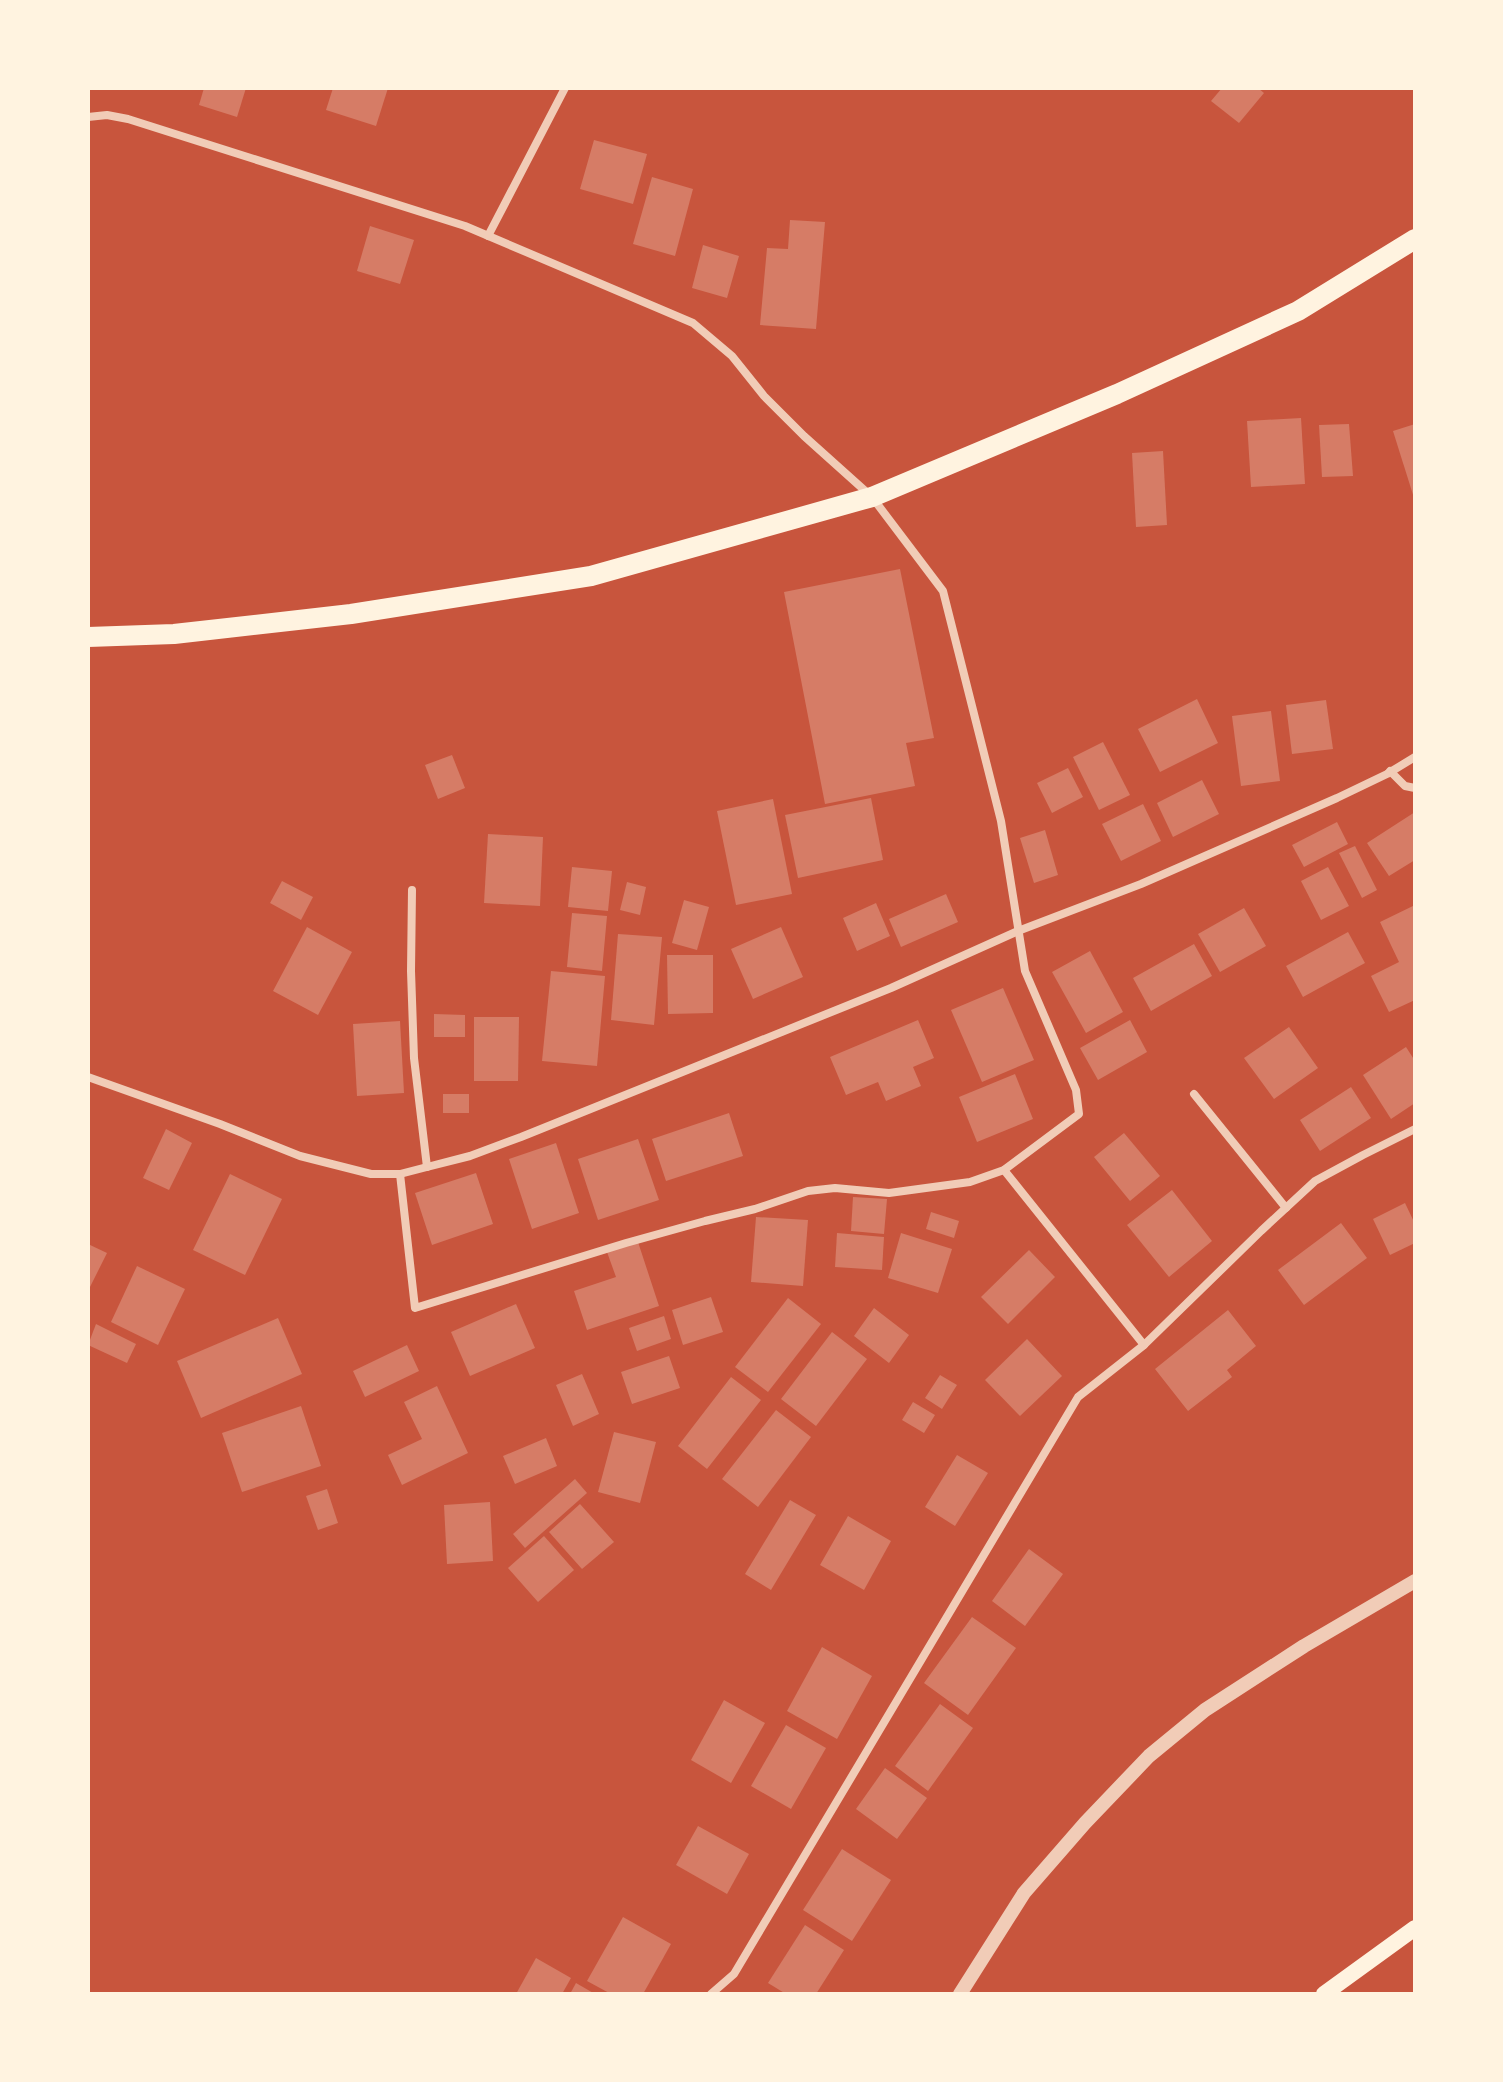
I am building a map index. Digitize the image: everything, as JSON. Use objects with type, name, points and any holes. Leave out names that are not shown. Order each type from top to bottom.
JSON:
[{"type":"main road","points":[[88,637],[174,634],[351,614],[591,576],[872,497],[1103,400],[1298,311],[1415,239]]},
{"type":"main road","points":[[1324,1994],[1415,1928]]},
{"type":"street","points":[[488,236],[565,88]]},
{"type":"street","points":[[88,117],[107,115],[128,119],[465,226],[693,323],[732,356],[764,396],[804,436],[872,497],[943,591],[1001,821],[1025,971],[1076,1090],[1079,1114],[1004,1170],[970,1182],[889,1193],[835,1188],[808,1191],[415,1308],[400,1174]]},
{"type":"street","points":[[88,1077],[300,1156],[371,1174],[400,1174],[470,1156],[891,988],[1018,931],[1141,884],[1337,798],[1415,757]]},
{"type":"street","points":[[1390,771],[1405,786],[1415,788]]},
{"type":"street","points":[[412,890],[414,1058],[427,1167]]},
{"type":"street","points":[[1194,1094],[1286,1208]]},
{"type":"street","points":[[711,1994],[734,1974],[1078,1397],[1144,1345],[1315,1181],[1415,1129]]},
{"type":"street","points":[[1004,1170],[1144,1345]]},
{"type":"street","points":[[960,1994],[1024,1893],[1149,1756],[1205,1710],[1304,1646],[1415,1581]]},
{"type":"building","points":[[204,88],[246,88],[237,117],[199,105]]},
{"type":"building","points":[[333,88],[388,88],[376,126],[326,110]]},
{"type":"building","points":[[1222,88],[1258,88],[1264,93],[1239,123],[1211,101]]},
{"type":"building","points":[[594,140],[647,154],[633,204],[580,189]]},
{"type":"building","points":[[652,177],[693,189],[675,256],[633,244]]},
{"type":"building","points":[[790,220],[825,222],[816,329],[760,325],[767,248],[788,249]]},
{"type":"building","points":[[370,226],[414,240],[400,284],[357,271]]},
{"type":"building","points":[[703,245],[739,256],[727,298],[692,288]]},
{"type":"building","points":[[1301,418],[1305,484],[1251,487],[1247,421]]},
{"type":"building","points":[[1349,424],[1353,476],[1322,477],[1319,425]]},
{"type":"building","points":[[1415,424],[1415,498],[1414,498],[1393,431]]},
{"type":"building","points":[[1163,451],[1167,525],[1136,527],[1132,453]]},
{"type":"building","points":[[900,569],[934,738],[906,743],[915,786],[825,804],[784,592]]},
{"type":"building","points":[[1197,699],[1218,743],[1160,772],[1138,729]]},
{"type":"building","points":[[1326,700],[1333,749],[1292,754],[1286,705]]},
{"type":"building","points":[[1271,711],[1280,781],[1241,786],[1232,716]]},
{"type":"building","points":[[1103,742],[1130,795],[1099,810],[1073,757]]},
{"type":"building","points":[[452,755],[465,788],[438,799],[425,765]]},
{"type":"building","points":[[1068,768],[1083,797],[1052,813],[1037,783]]},
{"type":"building","points":[[1202,780],[1219,814],[1173,837],[1157,803]]},
{"type":"building","points":[[871,798],[883,860],[798,878],[785,815]]},
{"type":"building","points":[[773,799],[792,894],[736,905],[717,811]]},
{"type":"building","points":[[1143,804],[1161,841],[1121,861],[1102,824]]},
{"type":"building","points":[[1415,812],[1415,860],[1389,876],[1367,843]]},
{"type":"building","points":[[1337,822],[1348,844],[1304,867],[1292,845]]},
{"type":"building","points":[[1045,830],[1058,875],[1034,883],[1020,838]]},
{"type":"building","points":[[488,834],[543,837],[540,906],[484,903]]},
{"type":"building","points":[[1355,846],[1377,890],[1362,898],[1339,853]]},
{"type":"building","points":[[572,867],[612,871],[608,911],[568,907]]},
{"type":"building","points":[[1328,867],[1349,906],[1321,920],[1301,881]]},
{"type":"building","points":[[282,881],[313,897],[301,920],[270,903]]},
{"type":"building","points":[[627,882],[646,887],[640,915],[620,910]]},
{"type":"building","points":[[946,894],[958,922],[901,947],[889,919]]},
{"type":"building","points":[[684,900],[709,907],[697,950],[672,943]]},
{"type":"building","points":[[876,903],[890,936],[857,951],[843,918]]},
{"type":"building","points":[[1415,905],[1415,1000],[1389,1012],[1371,976],[1399,962],[1380,922]]},
{"type":"building","points":[[1244,908],[1266,946],[1220,972],[1198,934]]},
{"type":"building","points":[[572,913],[607,916],[602,971],[567,967]]},
{"type":"building","points":[[307,927],[352,952],[318,1015],[273,991]]},
{"type":"building","points":[[781,927],[803,977],[753,999],[731,949]]},
{"type":"building","points":[[1348,932],[1365,963],[1303,997],[1286,966]]},
{"type":"building","points":[[618,934],[662,937],[654,1025],[611,1020]]},
{"type":"building","points":[[1194,944],[1212,976],[1151,1011],[1133,978]]},
{"type":"building","points":[[1090,951],[1123,1012],[1086,1033],[1052,972]]},
{"type":"building","points":[[667,955],[713,955],[713,1013],[668,1014]]},
{"type":"building","points":[[551,971],[605,976],[597,1066],[542,1061]]},
{"type":"building","points":[[1003,988],[1034,1060],[982,1082],[951,1010]]},
{"type":"building","points":[[434,1014],[465,1015],[465,1037],[434,1037]]},
{"type":"building","points":[[474,1017],[519,1017],[518,1081],[474,1081]]},
{"type":"building","points":[[918,1020],[934,1058],[913,1067],[921,1086],[886,1101],[878,1082],[846,1095],[830,1057]]},
{"type":"building","points":[[1130,1020],[1147,1052],[1098,1080],[1080,1048]]},
{"type":"building","points":[[400,1021],[404,1093],[357,1096],[353,1024]]},
{"type":"building","points":[[1289,1027],[1318,1068],[1274,1099],[1244,1058]]},
{"type":"building","points":[[1406,1047],[1415,1061],[1415,1103],[1391,1119],[1363,1075]]},
{"type":"building","points":[[1015,1074],[1033,1119],[977,1142],[959,1097]]},
{"type":"building","points":[[1351,1087],[1371,1118],[1320,1151],[1300,1120]]},
{"type":"building","points":[[443,1094],[469,1094],[469,1113],[443,1113]]},
{"type":"building","points":[[729,1113],[743,1156],[666,1181],[652,1139]]},
{"type":"building","points":[[166,1129],[192,1143],[169,1190],[143,1178]]},
{"type":"building","points":[[1124,1133],[1160,1176],[1130,1201],[1094,1157]]},
{"type":"building","points":[[638,1139],[659,1200],[598,1220],[578,1159]]},
{"type":"building","points":[[556,1143],[579,1213],[532,1229],[509,1159]]},
{"type":"building","points":[[476,1173],[493,1224],[432,1245],[415,1193]]},
{"type":"building","points":[[230,1174],[282,1199],[245,1275],[193,1250]]},
{"type":"building","points":[[1172,1190],[1212,1241],[1169,1277],[1127,1225]]},
{"type":"building","points":[[853,1197],[887,1199],[884,1234],[851,1231]]},
{"type":"building","points":[[1405,1203],[1415,1224],[1415,1243],[1390,1255],[1373,1219]]},
{"type":"building","points":[[931,1212],[959,1221],[954,1238],[926,1229]]},
{"type":"building","points":[[756,1217],[808,1220],[803,1286],[751,1282]]},
{"type":"building","points":[[1341,1223],[1367,1258],[1304,1305],[1278,1270]]},
{"type":"building","points":[[837,1233],[884,1237],[882,1270],[835,1267]]},
{"type":"building","points":[[901,1233],[952,1249],[938,1293],[888,1278]]},
{"type":"building","points":[[638,1242],[659,1306],[587,1330],[574,1291],[616,1277],[607,1252]]},
{"type":"building","points":[[88,1244],[107,1253],[88,1291]]},
{"type":"building","points":[[1029,1250],[1055,1277],[1008,1324],[981,1297]]},
{"type":"building","points":[[137,1266],[185,1289],[158,1345],[111,1322]]},
{"type":"building","points":[[711,1297],[723,1332],[683,1345],[672,1310]]},
{"type":"building","points":[[788,1298],[821,1324],[768,1392],[735,1367]]},
{"type":"building","points":[[516,1304],[535,1348],[470,1376],[451,1332]]},
{"type":"building","points":[[874,1308],[909,1335],[889,1363],[854,1336]]},
{"type":"building","points":[[1228,1310],[1256,1346],[1227,1370],[1232,1377],[1188,1411],[1155,1369]]},
{"type":"building","points":[[664,1316],[671,1339],[637,1351],[629,1328]]},
{"type":"building","points":[[278,1318],[302,1374],[201,1418],[177,1361]]},
{"type":"building","points":[[96,1324],[136,1344],[127,1363],[88,1345]]},
{"type":"building","points":[[832,1332],[867,1359],[816,1426],[781,1399]]},
{"type":"building","points":[[1027,1339],[1062,1376],[1020,1416],[985,1380]]},
{"type":"building","points":[[407,1345],[419,1371],[365,1397],[353,1371]]},
{"type":"building","points":[[669,1356],[680,1388],[632,1404],[621,1372]]},
{"type":"building","points":[[582,1374],[599,1414],[573,1426],[556,1385]]},
{"type":"building","points":[[940,1375],[957,1385],[942,1409],[925,1398]]},
{"type":"building","points":[[731,1377],[761,1400],[707,1469],[678,1446]]},
{"type":"building","points":[[437,1386],[468,1453],[402,1485],[388,1455],[422,1439],[404,1402]]},
{"type":"building","points":[[913,1402],[935,1415],[924,1433],[902,1420]]},
{"type":"building","points":[[301,1406],[321,1466],[242,1492],[222,1433]]},
{"type":"building","points":[[776,1410],[811,1437],[758,1507],[722,1479]]},
{"type":"building","points":[[614,1432],[656,1442],[640,1503],[598,1492]]},
{"type":"building","points":[[546,1438],[557,1466],[515,1484],[503,1456]]},
{"type":"building","points":[[957,1455],[988,1473],[955,1526],[925,1507]]},
{"type":"building","points":[[575,1479],[587,1493],[525,1548],[513,1534]]},
{"type":"building","points":[[327,1489],[338,1523],[318,1530],[306,1496]]},
{"type":"building","points":[[790,1500],[816,1515],[771,1590],[745,1574]]},
{"type":"building","points":[[490,1502],[493,1561],[447,1564],[444,1505]]},
{"type":"building","points":[[580,1504],[614,1542],[582,1569],[549,1532]]},
{"type":"building","points":[[848,1516],[891,1541],[864,1590],[820,1565]]},
{"type":"building","points":[[544,1536],[574,1570],[538,1602],[508,1568]]},
{"type":"building","points":[[1029,1549],[1063,1574],[1025,1626],[992,1601]]},
{"type":"building","points":[[972,1617],[1016,1648],[968,1715],[924,1683]]},
{"type":"building","points":[[822,1647],[872,1676],[837,1739],[787,1711]]},
{"type":"building","points":[[724,1700],[765,1723],[731,1783],[691,1760]]},
{"type":"building","points":[[940,1704],[973,1728],[928,1791],[895,1766]]},
{"type":"building","points":[[786,1725],[826,1748],[791,1809],[751,1786]]},
{"type":"building","points":[[885,1768],[927,1798],[897,1839],[856,1809]]},
{"type":"building","points":[[698,1826],[749,1854],[727,1894],[676,1865]]},
{"type":"building","points":[[842,1849],[891,1880],[852,1941],[803,1910]]},
{"type":"building","points":[[623,1917],[671,1944],[643,1994],[611,1994],[587,1981]]},
{"type":"building","points":[[805,1925],[844,1950],[816,1994],[786,1994],[768,1983]]},
{"type":"building","points":[[536,1958],[571,1978],[562,1994],[516,1994]]},
{"type":"building","points":[[576,1983],[595,1994],[570,1994]]}]
